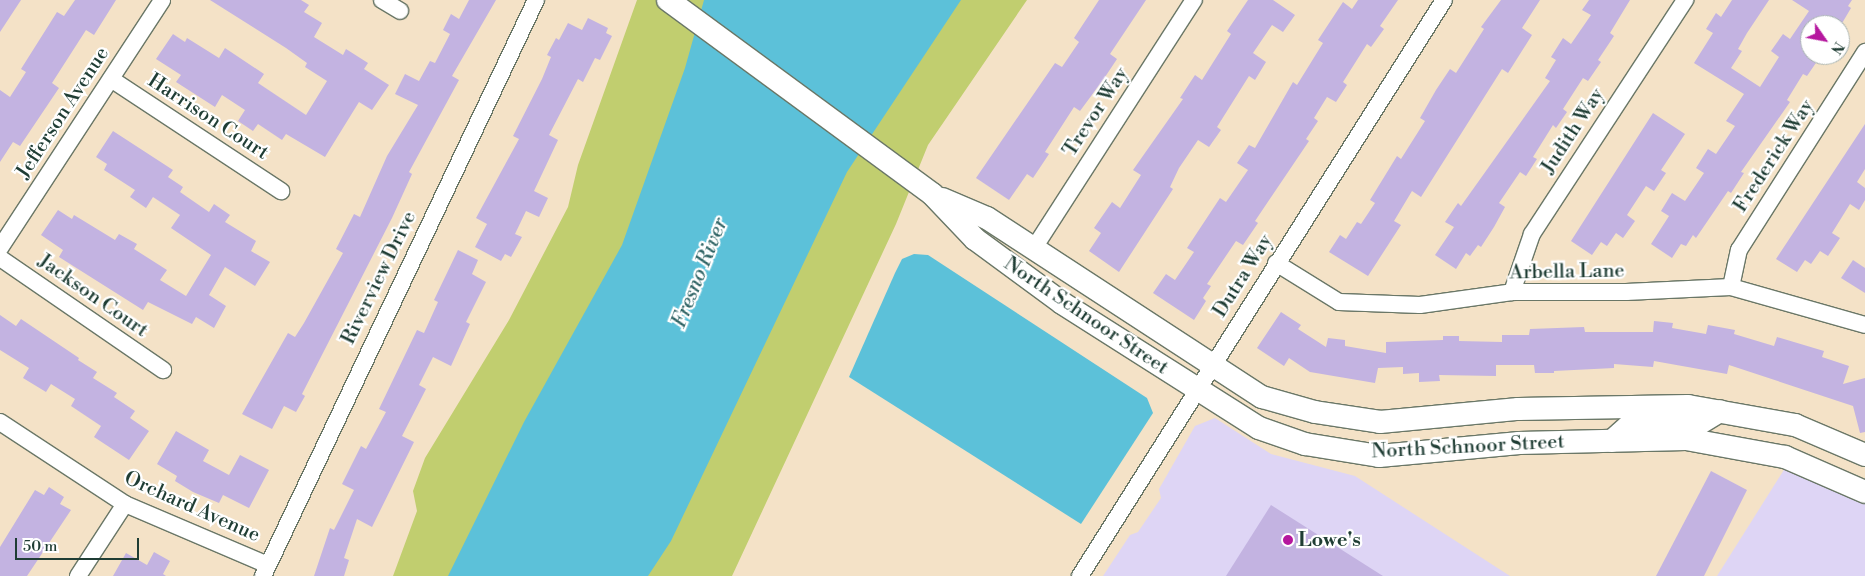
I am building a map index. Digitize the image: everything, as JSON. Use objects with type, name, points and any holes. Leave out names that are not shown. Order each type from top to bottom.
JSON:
[{"type":"street","name":"Jefferson Avenue","points":[[0,248],[162,0]]},
{"type":"street","points":[[382,0],[400,11]]},
{"type":"street","name":"Riverview Drive","points":[[264,570],[536,0]]},
{"type":"street","name":"North Schnoor Street","points":[[668,0],[932,194],[987,218],[1262,397],[1315,412],[1380,422],[1518,410],[1688,406],[1795,424],[1865,456]]},
{"type":"street","name":"Trevor Way","points":[[1034,248],[1194,0]]},
{"type":"street","name":"Dutra Way","points":[[1080,576],[1212,364],[1444,0]]},
{"type":"street","name":"Judith Way","points":[[1512,292],[1532,234],[1684,0]]},
{"type":"street","name":"Frederick Way","points":[[1731,287],[1739,250],[1865,52]]},
{"type":"street","name":"Harrison Court","points":[[110,79],[282,191]]},
{"type":"street","name":"North Schnoor Street","points":[[932,194],[975,239],[1054,298],[1196,390],[1259,428],[1304,444],[1379,456],[1519,443],[1686,439],[1785,457],[1865,492]]},
{"type":"street","name":"Jackson Court","points":[[0,258],[163,370]]},
{"type":"street","name":"Arbella Lane","points":[[1276,263],[1339,302],[1420,305],[1512,292],[1626,292],[1731,287],[1865,325]]},
{"type":"street","points":[[1612,441],[1634,421],[1700,423],[1720,411]]},
{"type":"street","name":"Orchard Avenue","points":[[0,422],[125,504],[264,570]]},
{"type":"street","points":[[78,576],[125,504]]},
{"type":"shaded area","points":[[1215,418],[1271,454],[1355,476],[1510,576],[1103,576],[1130,535],[1138,532],[1161,498],[1159,489],[1195,426]]},
{"type":"shaded area","points":[[1787,465],[1865,500],[1865,576],[1717,576]]},
{"type":"green space","points":[[637,0],[1027,0],[928,145],[896,224],[732,576],[393,576],[417,511],[413,491],[425,458],[509,320],[568,207],[578,165]]},
{"type":"water","name":"Fresno River","points":[[704,0],[961,0],[847,172],[671,541],[648,576],[448,576],[524,422],[622,245],[685,68]]},
{"type":"water","points":[[914,254],[928,255],[1147,398],[1153,413],[1081,524],[849,377],[902,259]]},
{"type":"building","points":[[0,0],[21,0],[0,32]]},
{"type":"building","points":[[75,0],[116,0],[94,35],[86,30],[52,83],[59,88],[20,146],[13,142],[0,162],[0,90],[10,97],[26,72],[21,69],[57,12],[64,16]]},
{"type":"building","points":[[210,0],[301,0],[309,5],[304,12],[322,23],[314,37],[343,55],[346,49],[368,63],[364,69],[389,85],[372,110],[359,102],[325,157],[286,134],[282,140],[258,124],[253,131],[238,121],[245,110],[222,95],[215,107],[176,82],[181,75],[156,59],[173,34],[185,42],[187,38],[219,58],[225,48],[264,74],[258,83],[306,115],[327,81],[305,67],[307,63],[286,48]]},
{"type":"building","points":[[469,0],[496,0],[452,76],[459,80],[409,172],[412,174],[392,218],[302,394],[305,396],[296,412],[284,406],[272,429],[242,414],[288,333],[295,337],[304,323],[343,253],[336,249],[354,214],[360,217],[387,156],[418,105],[395,94],[405,74],[419,81],[430,61],[435,63],[450,34],[443,30],[451,14],[459,19]]},
{"type":"building","points":[[1099,0],[1146,0],[1110,54],[1117,59],[1103,80],[1080,111],[1074,107],[1045,152],[1049,154],[1033,178],[1027,174],[1009,200],[976,178],[1055,63],[1062,67],[1079,42],[1074,38]]},
{"type":"building","points":[[1248,0],[1273,0],[1295,15],[1283,32],[1272,25],[1253,53],[1266,62],[1255,80],[1249,76],[1217,127],[1221,130],[1209,147],[1198,140],[1179,168],[1170,187],[1173,189],[1119,272],[1089,251],[1101,233],[1094,228],[1112,202],[1120,208],[1141,175],[1133,170],[1183,99],[1180,98],[1195,75],[1202,80],[1231,34],[1227,31]]},
{"type":"building","points":[[1358,0],[1398,0],[1380,26],[1384,29],[1371,47],[1367,44],[1343,82],[1347,85],[1336,102],[1327,97],[1314,118],[1318,121],[1306,139],[1309,141],[1255,221],[1258,223],[1243,245],[1236,241],[1207,284],[1211,286],[1203,298],[1206,301],[1194,320],[1153,293],[1166,274],[1175,280],[1194,252],[1187,248],[1220,198],[1226,202],[1248,170],[1237,163],[1249,145],[1255,148],[1293,82],[1297,85],[1323,43],[1318,40],[1343,2],[1352,9]]},
{"type":"building","points":[[1501,0],[1540,0],[1522,28],[1532,35],[1508,73],[1502,69],[1421,197],[1412,191],[1394,221],[1401,225],[1368,276],[1329,252],[1340,235],[1346,239],[1357,222],[1361,224],[1375,203],[1370,200],[1397,156],[1401,159],[1425,121],[1420,118],[1436,90],[1450,69],[1456,73],[1484,29],[1481,27]]},
{"type":"building","points":[[1589,0],[1630,0],[1610,33],[1614,36],[1598,60],[1601,62],[1588,81],[1583,78],[1563,109],[1567,112],[1556,128],[1553,125],[1533,157],[1537,159],[1526,176],[1520,172],[1499,203],[1505,207],[1481,247],[1478,245],[1470,256],[1466,253],[1456,269],[1435,255],[1454,227],[1445,222],[1458,203],[1461,206],[1550,81],[1545,78],[1556,60],[1551,57],[1563,38],[1571,44],[1591,15],[1582,10]]},
{"type":"building","points":[[1732,0],[1769,0],[1738,49],[1742,51],[1731,68],[1760,87],[1779,57],[1771,51],[1783,34],[1790,39],[1800,24],[1800,65],[1815,65],[1807,76],[1803,74],[1787,100],[1790,102],[1741,172],[1744,173],[1731,193],[1728,191],[1696,238],[1693,235],[1686,246],[1681,244],[1672,258],[1651,244],[1669,216],[1661,211],[1672,193],[1685,201],[1704,173],[1696,168],[1708,149],[1716,154],[1735,126],[1726,121],[1744,94],[1694,63],[1713,33],[1706,29],[1716,13],[1721,17]]},
{"type":"building","points":[[1792,0],[1852,0],[1848,6],[1851,8],[1847,15],[1806,15],[1809,11]]},
{"type":"building","points":[[588,18],[608,28],[606,33],[612,36],[600,60],[595,58],[583,82],[578,79],[549,135],[558,140],[534,191],[548,198],[539,217],[526,211],[515,234],[522,237],[511,257],[505,254],[501,261],[475,247],[487,224],[476,218],[519,139],[513,136],[542,79],[551,57],[547,55],[556,38],[559,40],[568,23],[582,30]]},
{"type":"building","points":[[1653,113],[1685,134],[1661,170],[1666,173],[1654,191],[1646,186],[1627,215],[1635,221],[1623,238],[1616,233],[1607,246],[1601,242],[1592,255],[1571,241]]},
{"type":"building","points":[[1865,124],[1865,169],[1857,182],[1865,188],[1865,200],[1859,210],[1850,204],[1832,233],[1840,238],[1828,256],[1820,251],[1811,264],[1805,260],[1797,272],[1776,259]]},
{"type":"building","points":[[113,131],[173,170],[168,177],[183,187],[180,192],[209,212],[214,204],[230,215],[225,222],[256,241],[251,251],[270,262],[255,286],[225,267],[209,295],[226,306],[214,328],[196,317],[192,324],[148,302],[143,310],[59,257],[63,250],[41,235],[58,210],[72,219],[74,215],[115,240],[119,234],[137,244],[134,249],[167,270],[160,280],[186,296],[211,255],[171,228],[180,215],[153,197],[146,208],[130,197],[135,190],[104,170],[107,164],[96,157]]},
{"type":"building","points":[[458,250],[478,260],[472,274],[486,282],[466,322],[470,324],[451,366],[433,357],[419,385],[426,389],[402,436],[414,442],[372,527],[357,519],[344,558],[349,560],[344,576],[314,576],[330,528],[334,530],[354,490],[342,484],[361,446],[366,449],[386,412],[379,409],[417,330],[424,333],[438,302],[434,300]]},
{"type":"building","points":[[1853,260],[1865,268],[1865,293],[1841,278]]},
{"type":"building","points":[[1281,312],[1301,325],[1298,329],[1326,347],[1328,338],[1345,340],[1345,346],[1386,353],[1386,342],[1443,340],[1443,336],[1459,336],[1459,341],[1502,342],[1502,335],[1529,335],[1530,329],[1584,327],[1585,332],[1653,332],[1654,321],[1673,323],[1672,328],[1706,334],[1708,325],[1735,330],[1734,334],[1774,346],[1777,337],[1824,351],[1822,357],[1849,366],[1843,384],[1865,378],[1865,432],[1860,433],[1853,406],[1729,365],[1727,374],[1654,361],[1653,367],[1614,364],[1614,368],[1554,371],[1554,373],[1535,373],[1534,365],[1496,365],[1496,376],[1439,375],[1440,381],[1419,382],[1419,373],[1403,374],[1403,367],[1378,368],[1375,383],[1310,372],[1289,358],[1284,366],[1257,348]]},
{"type":"building","points":[[0,315],[16,326],[21,319],[79,358],[78,360],[97,372],[93,378],[117,393],[114,397],[135,411],[130,418],[149,431],[129,460],[94,437],[101,426],[71,406],[75,399],[51,384],[46,392],[23,378],[29,368],[0,350]]},
{"type":"building","points":[[176,431],[209,450],[203,461],[229,475],[240,455],[269,470],[249,508],[223,495],[219,503],[193,492],[175,481],[177,476],[157,464]]},
{"type":"building","points":[[1711,471],[1747,490],[1704,576],[1656,576]]},
{"type":"building","points":[[49,487],[64,497],[60,504],[71,510],[27,576],[0,576],[0,547],[35,490],[44,495]]},
{"type":"building","name":"Lowe's","points":[[1271,505],[1383,576],[1226,576]]},
{"type":"building","points":[[154,552],[170,561],[163,574],[166,576],[113,576],[126,553],[147,565]]},
{"type":"place","name":"Lowe's","points":[[1288,540]]}]
